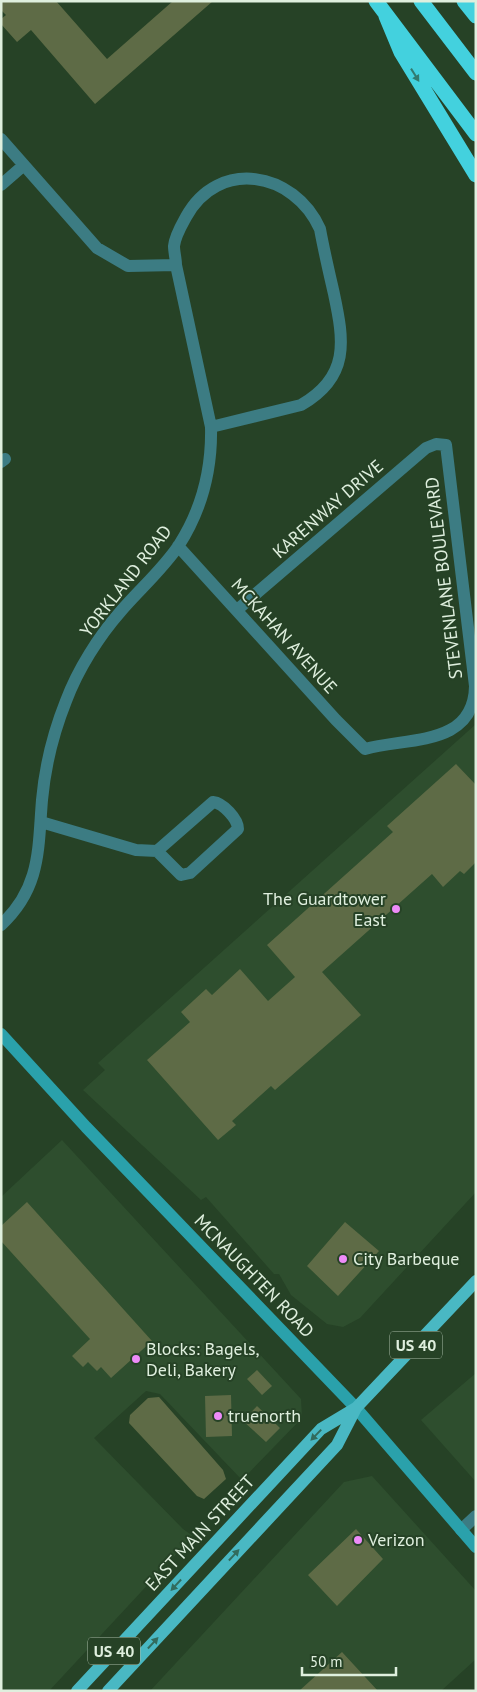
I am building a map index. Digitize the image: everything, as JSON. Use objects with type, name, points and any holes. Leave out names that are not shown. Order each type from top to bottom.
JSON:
[{"type":"highway","points":[[376,1],[476,134]]},
{"type":"highway","points":[[421,1],[476,73]]},
{"type":"highway","points":[[464,1],[476,16]]},
{"type":"highway","points":[[386,16],[401,52],[476,175]]},
{"type":"main road","name":"EAST MAIN STREET","points":[[77,1691],[321,1429],[356,1408],[476,1281]]},
{"type":"main road","name":"EAST MAIN STREET","points":[[108,1691],[337,1445],[356,1408]]},
{"type":"street","points":[[1,138],[97,248],[128,266],[176,266]]},
{"type":"street","points":[[1,185],[24,165]]},
{"type":"street","name":"YORKLAND ROAD","points":[[1,924],[16,909],[30,885],[37,867],[48,768],[55,733],[66,699],[102,636],[178,546],[196,513],[208,476],[212,452],[211,427],[176,266],[174,246],[179,229],[199,198],[216,187],[245,179],[263,180],[286,188],[300,199],[320,229],[342,331],[338,365],[327,384],[311,400],[290,410],[211,427]]},
{"type":"street","name":"KARENWAY DRIVE","points":[[237,610],[426,448],[436,444],[446,444]]},
{"type":"street","name":"STEVENLANE BOULEVARD","points":[[365,749],[444,735],[463,720],[472,706],[475,686],[446,444]]},
{"type":"street","name":"MCKAHAN AVENUE","points":[[178,546],[336,720],[365,749]]},
{"type":"street","points":[[41,822],[136,850],[157,851],[213,802],[222,805],[238,825],[234,834],[186,876],[176,872],[157,851]]},
{"type":"street","name":"MCNAUGHTEN ROAD","points":[[1,1034],[80,1121],[356,1408],[476,1547]]},
{"type":"street","points":[[461,1530],[476,1516]]},
{"type":"shaded area","points":[[476,724],[476,1192],[360,1318],[343,1327],[327,1324],[291,1295],[279,1274],[274,1274],[206,1197],[201,1200],[83,1090],[105,1070],[98,1063]]},
{"type":"shaded area","points":[[62,1140],[301,1399],[302,1418],[242,1480],[160,1394],[146,1391],[94,1438],[183,1529],[193,1536],[49,1691],[1,1691],[1,1197]]},
{"type":"shaded area","points":[[476,1373],[476,1482],[421,1420]]},
{"type":"shaded area","points":[[372,1476],[476,1591],[476,1659],[441,1691],[150,1691],[344,1482]]},
{"type":"building","points":[[1,1],[56,1],[107,59],[173,1],[213,1],[95,104],[31,30],[17,42],[1,24],[1,19],[6,15],[1,10]]},
{"type":"building","points":[[456,764],[476,785],[476,862],[464,874],[460,871],[443,887],[432,874],[322,972],[361,1015],[275,1090],[271,1086],[232,1121],[236,1125],[218,1140],[147,1060],[190,1022],[181,1012],[206,989],[212,995],[240,969],[268,1001],[295,977],[267,945],[393,832],[387,826]]},
{"type":"building","points":[[27,1202],[152,1341],[111,1378],[101,1367],[97,1371],[88,1362],[83,1367],[72,1356],[90,1339],[1,1241],[1,1226]]},
{"type":"building","name":"City Barbeque","points":[[345,1222],[379,1251],[338,1296],[307,1266]]},
{"type":"building","points":[[257,1370],[272,1386],[262,1395],[247,1379]]},
{"type":"building","name":"truenorth","points":[[231,1395],[232,1436],[206,1437],[205,1396]]},
{"type":"building","points":[[159,1397],[223,1470],[226,1479],[204,1499],[197,1496],[129,1423],[130,1415],[148,1398]]},
{"type":"building","points":[[257,1406],[280,1428],[266,1442],[243,1421]]},
{"type":"building","points":[[356,1529],[383,1559],[337,1606],[308,1575]]},
{"type":"building","points":[[342,1652],[378,1691],[299,1691]]},
{"type":"place","name":"The Guardtower East","points":[[396,909]]},
{"type":"place","name":"City Barbeque","points":[[343,1259]]},
{"type":"place","name":"Blocks: Bagels, Deli, Bakery","points":[[136,1359]]},
{"type":"place","name":"truenorth","points":[[218,1416]]},
{"type":"place","name":"Verizon","points":[[358,1540]]}]
